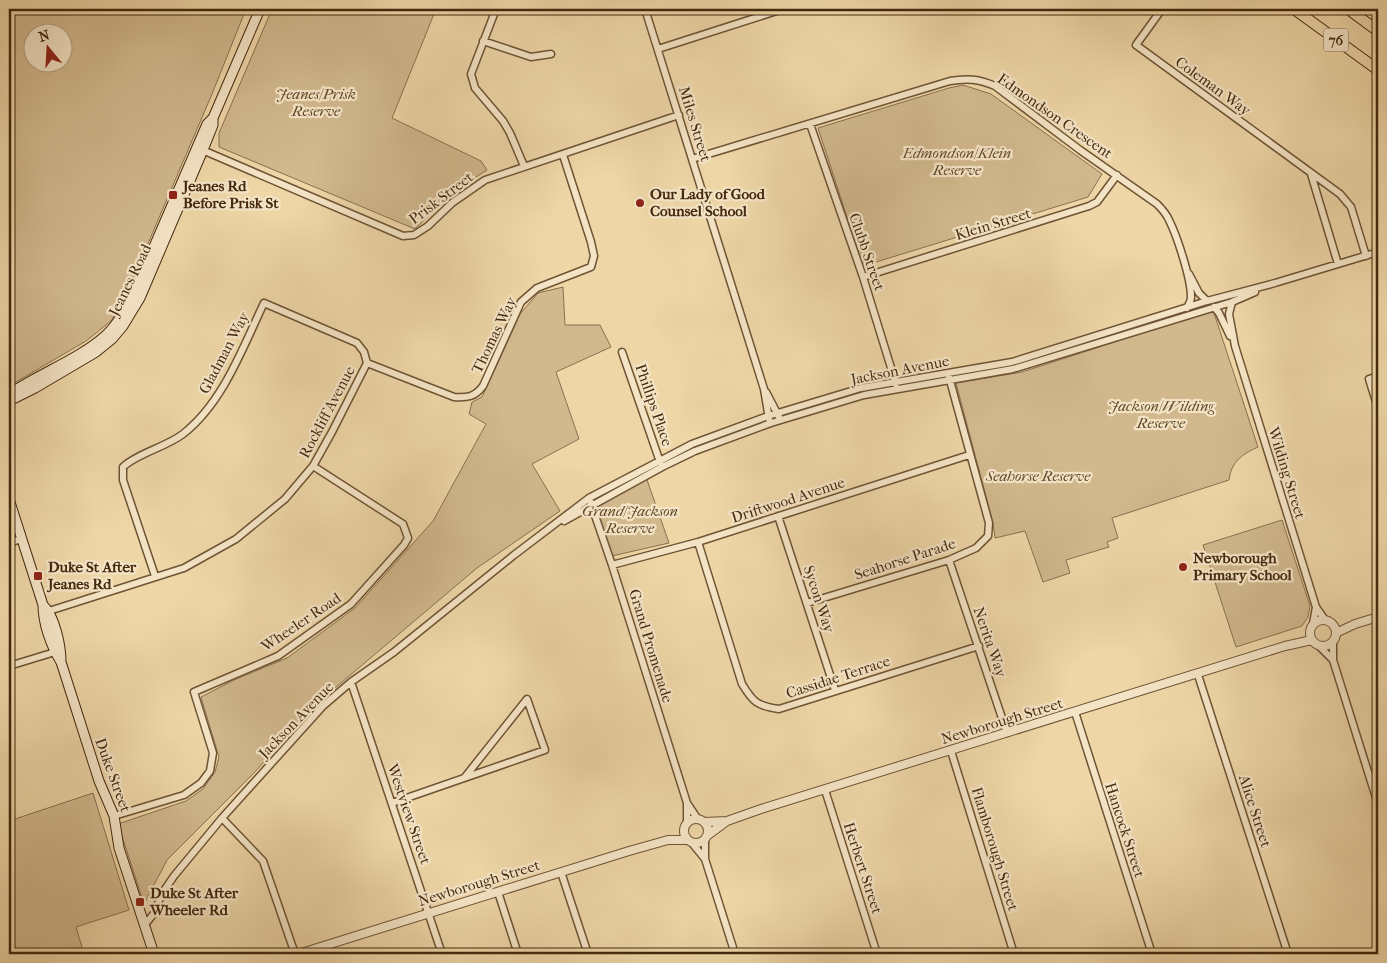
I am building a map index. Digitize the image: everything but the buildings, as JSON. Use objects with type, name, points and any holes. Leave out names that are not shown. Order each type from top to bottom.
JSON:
[{"type":"highway","name":"76","points":[[1294,9],[1378,70]]},
{"type":"highway","name":"76","points":[[1348,9],[1378,31]]},
{"type":"main road","name":"Jeanes Road","points":[[9,401],[96,352],[112,339],[123,326],[140,298],[200,149],[207,124],[213,118],[260,9]]},
{"type":"main road","name":"Jeanes Road","points":[[9,394],[91,346],[120,319],[131,300],[200,149]]},
{"type":"main road","name":"Duke Street","points":[[9,499],[21,539],[61,650],[61,662]]},
{"type":"main road","name":"Duke Street","points":[[46,608],[43,615],[55,652],[61,662],[99,781],[114,816],[119,848],[154,954]]},
{"type":"street","points":[[496,9],[482,41],[471,74],[475,88],[503,121],[524,166]]},
{"type":"street","name":"Miles Street","points":[[646,9],[764,389],[770,419]]},
{"type":"street","points":[[658,49],[783,9]]},
{"type":"street","name":"Coleman Way","points":[[1162,9],[1136,45],[1340,194],[1350,207],[1366,256]]},
{"type":"street","points":[[482,41],[531,57],[551,54]]},
{"type":"street","name":"Edmondson Crescent","points":[[692,159],[950,81],[974,79],[995,86],[1080,150],[1157,204],[1172,226],[1184,264],[1191,297],[1187,308]]},
{"type":"street","name":"Prisk Street","points":[[200,149],[403,236],[414,235],[428,226],[452,203],[485,180],[679,115]]},
{"type":"street","name":"Clubb Street","points":[[810,124],[863,277],[896,385]]},
{"type":"street","name":"Thomas Way","points":[[367,363],[454,397],[469,398],[484,386],[520,302],[537,288],[591,267],[594,256],[591,242],[562,155]]},
{"type":"street","points":[[1310,173],[1338,264]]},
{"type":"street","name":"Klein Street","points":[[863,277],[1089,206],[1097,202],[1116,175]]},
{"type":"street","name":"Jackson Avenue","points":[[550,528],[592,507],[692,444],[770,419],[777,413],[861,388],[896,385],[949,376],[1012,362],[1208,301],[1275,284],[1378,252]]},
{"type":"street","name":"Edmondson Crescent","points":[[1184,264],[1199,293],[1208,301]]},
{"type":"street","name":"Jackson Avenue","points":[[949,376],[1013,369],[1232,302],[1275,284]]},
{"type":"street","name":"Wilding Street","points":[[1232,302],[1229,314],[1235,346],[1316,607],[1329,622]]},
{"type":"street","name":"Gladman Way","points":[[155,576],[123,480],[122,467],[127,462],[160,448],[184,433],[214,402],[239,357],[264,304],[357,343],[364,352],[367,363]]},
{"type":"street","name":"Wilding Street","points":[[1214,307],[1219,313],[1235,346]]},
{"type":"street","name":"Phillips Place","points":[[622,352],[660,463]]},
{"type":"street","name":"Rockliff Avenue","points":[[46,608],[184,568],[236,539],[285,499],[313,466],[367,363]]},
{"type":"street","name":"Seahorse Parade","points":[[807,603],[948,560],[976,548],[988,536],[989,523],[949,376]]},
{"type":"street","points":[[1378,376],[1369,379],[1378,408]]},
{"type":"street","name":"Jackson Avenue","points":[[770,419],[780,420],[896,385]]},
{"type":"street","name":"Miles Street","points":[[764,389],[780,420]]},
{"type":"street","name":"Driftwood Avenue","points":[[612,564],[698,542],[970,455]]},
{"type":"street","name":"Jackson Avenue","points":[[144,926],[155,912],[160,895],[174,876],[222,818],[323,706],[351,682],[394,652],[589,498],[660,463]]},
{"type":"street","name":"Wheeler Road","points":[[114,816],[184,795],[201,783],[210,771],[213,753],[194,692],[278,656],[351,604],[404,545],[408,538],[403,524],[313,466]]},
{"type":"street","name":"Grand Promenade","points":[[589,498],[612,564],[687,803],[686,824]]},
{"type":"street","name":"Sycon Way","points":[[778,516],[836,690]]},
{"type":"street","points":[[9,543],[21,539]]},
{"type":"street","name":"Cassidae Terrace","points":[[698,542],[742,684],[752,700],[764,707],[779,709],[979,646]]},
{"type":"street","name":"Nerita Way","points":[[948,560],[979,646],[1007,733]]},
{"type":"street","name":"Wilding Street","points":[[1313,624],[1316,607]]},
{"type":"street","points":[[1378,617],[1355,624],[1336,633],[1333,642],[1333,660],[1378,804]]},
{"type":"street","points":[[1333,660],[1311,637],[1313,624],[1319,621],[1355,624]]},
{"type":"street","points":[[1329,622],[1336,633]]},
{"type":"street","name":"Newborough Street","points":[[296,954],[668,840],[700,843],[728,821],[1311,637]]},
{"type":"street","points":[[1319,646],[1328,645],[1333,642]]},
{"type":"street","points":[[9,666],[55,652]]},
{"type":"street","name":"Alice Street","points":[[1198,674],[1288,954]]},
{"type":"street","name":"Westview Street","points":[[351,682],[442,954]]},
{"type":"street","points":[[392,803],[545,750],[527,700],[465,777]]},
{"type":"street","name":"Hancock Street","points":[[1075,712],[1152,954]]},
{"type":"street","name":"Flamborough Street","points":[[951,751],[1014,954]]},
{"type":"street","name":"Herbert Street","points":[[825,790],[877,954]]},
{"type":"street","name":"Grand Promenade","points":[[687,803],[701,820]]},
{"type":"street","points":[[222,818],[263,861],[296,954]]},
{"type":"street","name":"Newborough Street","points":[[668,840],[692,819],[728,821]]},
{"type":"street","points":[[701,820],[708,827],[705,859],[735,954]]},
{"type":"street","points":[[686,824],[684,834],[705,859]]},
{"type":"street","points":[[561,872],[588,954]]},
{"type":"street","points":[[498,892],[518,954]]},
{"type":"green space","points":[[9,9],[246,9],[212,94],[126,295],[111,321],[86,341],[9,386]]},
{"type":"green space","name":"Jeanes/Prisk Reserve","points":[[272,9],[436,9],[392,118],[481,161],[487,170],[454,191],[415,229],[219,147],[219,133]]},
{"type":"green space","name":"Edmondson/Klein Reserve","points":[[963,85],[991,94],[1102,174],[1088,197],[863,266],[818,128]]},
{"type":"green space","points":[[563,287],[565,325],[600,325],[611,347],[556,372],[579,439],[532,464],[560,511],[477,568],[322,699],[252,775],[167,860],[144,904],[118,824],[186,801],[203,789],[215,772],[219,757],[201,697],[234,680],[287,658],[355,608],[433,521],[486,424],[469,414],[472,402],[482,397],[520,314],[538,293]]},
{"type":"green space","points":[[1213,310],[1258,447],[1238,459],[1232,468],[1229,480],[1112,518],[1118,538],[1107,542],[1109,547],[1066,560],[1070,573],[1043,582],[1025,531],[995,538],[993,523],[956,383],[1022,372]]},
{"type":"green space","name":"Grand/Jackson Reserve","points":[[646,477],[669,543],[612,556],[596,506]]},
{"type":"green space","points":[[1282,520],[1310,606],[1308,617],[1302,626],[1236,647],[1203,545]]},
{"type":"green space","points":[[93,793],[129,910],[76,927],[84,954],[9,954],[9,821]]},
{"type":"place","name":"Jeanes Rd Before Prisk St","points":[[173,195]]},
{"type":"place","name":"Our Lady of Good Counsel School","points":[[640,203]]},
{"type":"place","name":"Newborough Primary School","points":[[1183,567]]},
{"type":"place","name":"Duke St After Jeanes Rd","points":[[38,576]]},
{"type":"place","name":"Duke St After Wheeler Rd","points":[[140,902]]},
{"type":"park label","name":"Jackson/Wilding Reserve","points":[[1161,414]]},
{"type":"park label","name":"Seahorse Reserve","points":[[1038,476]]}]
